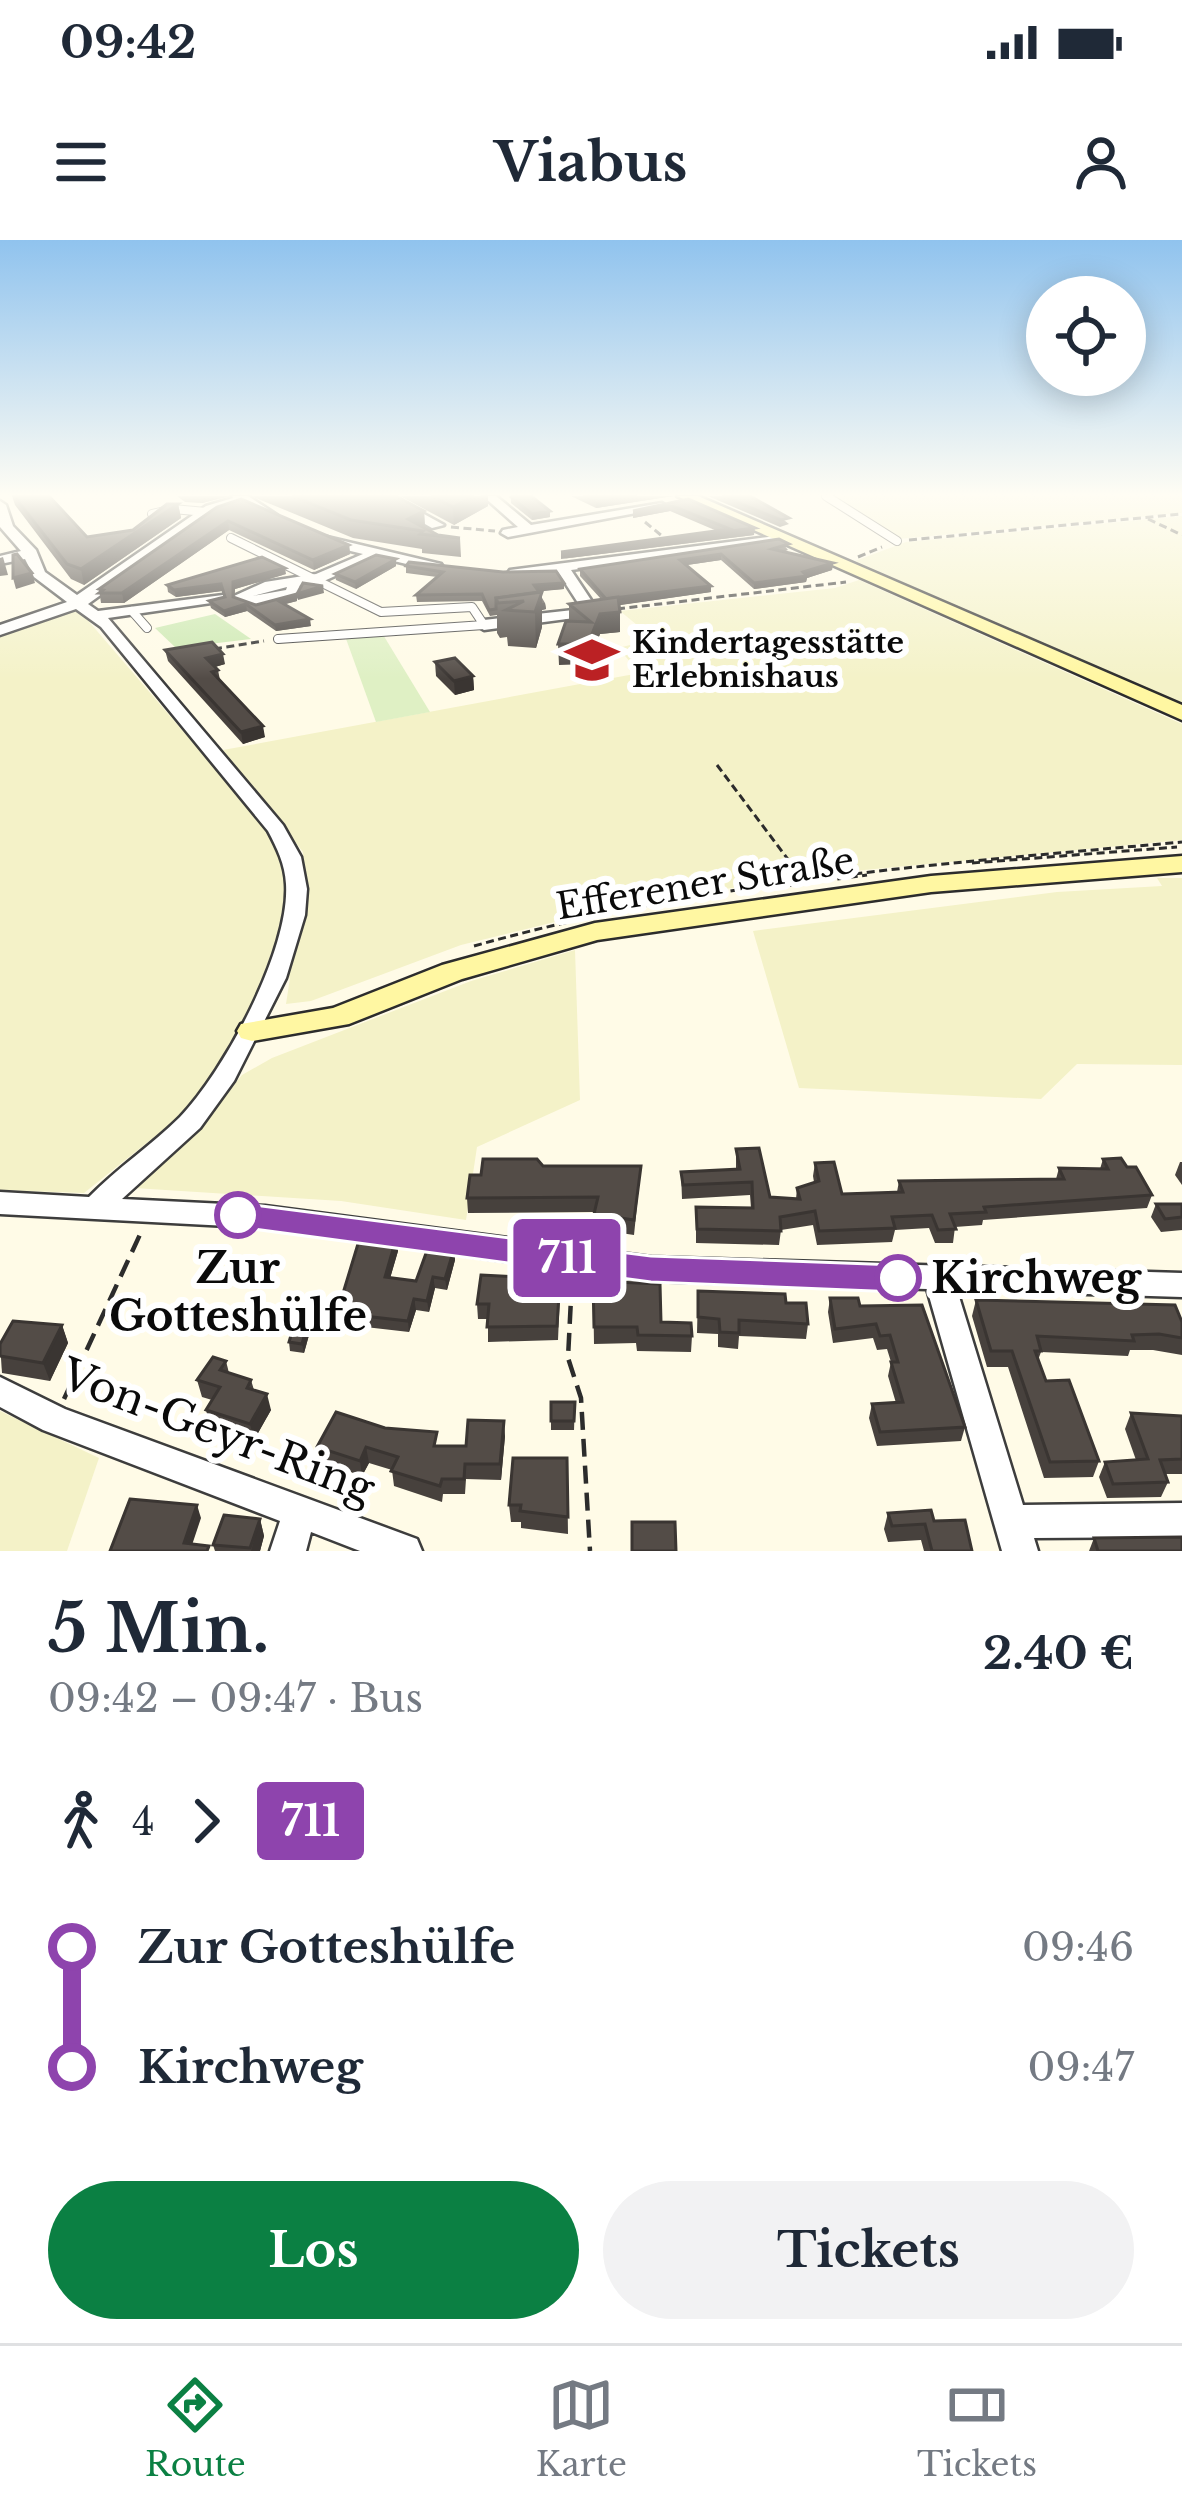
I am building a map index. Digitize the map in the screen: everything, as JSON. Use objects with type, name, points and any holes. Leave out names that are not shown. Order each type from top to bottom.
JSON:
[{"type":"street","points":[[32,557],[39,574],[87,606],[276,829],[293,861],[296,899],[241,1058],[191,1121],[96,1208]]},
{"type":"street","points":[[87,606],[149,557]]},
{"type":"street","points":[[294,586],[366,557]]},
{"type":"street","points":[[383,557],[445,568]]},
{"type":"street","points":[[502,572],[649,557]]},
{"type":"street","points":[[825,557],[1182,713]]},
{"type":"street","points":[[484,625],[592,612],[563,569]]},
{"type":"street","points":[[0,630],[87,606],[132,610],[218,598]]},
{"type":"street","name":"Efferener Straße","points":[[252,1031],[338,1017],[452,972],[596,932],[971,880],[1182,864]]},
{"type":"street","points":[[0,1203],[355,1227],[651,1269],[1182,1285]]},
{"type":"street","points":[[939,1279],[1016,1537],[1182,1520]]},
{"type":"street","name":"Von-Geyr-Ring","points":[[0,1391],[54,1420],[405,1551]]},
{"type":"street","points":[[288,1551],[299,1514]]},
{"type":"lane","points":[[274,557],[381,611],[472,607],[484,625],[278,639]]},
{"type":"lane","points":[[132,610],[147,628]]},
{"type":"path","points":[[841,564],[858,557]]},
{"type":"path","points":[[592,612],[830,587],[865,576]]},
{"type":"path","points":[[196,652],[278,639]]},
{"type":"path","points":[[717,765],[801,877]]},
{"type":"path","points":[[54,1420],[152,1210]]},
{"type":"path","points":[[573,1259],[568,1358],[581,1398],[590,1551]]},
{"type":"shaded area","points":[[865,557],[1182,557],[1182,705],[855,561]]},
{"type":"shaded area","points":[[859,580],[1182,724],[1182,840],[811,875],[616,907],[461,945],[311,1001],[286,1004],[290,978],[285,975],[307,908],[303,852],[223,750],[640,673],[618,648],[654,639],[620,611],[835,588]]},
{"type":"shaded area","points":[[79,610],[268,830],[287,870],[290,901],[236,1051],[198,1102],[84,1193],[0,1190],[0,632]]},
{"type":"shaded area","points":[[1157,878],[1182,878],[1182,1065],[1077,1064],[1041,1099],[799,1088],[753,931],[1057,892],[1162,886]]},
{"type":"shaded area","points":[[575,950],[580,1100],[477,1147],[466,1220],[341,1201],[134,1188],[193,1134],[242,1075],[272,1058],[471,981]]},
{"type":"shaded area","points":[[0,1411],[99,1458],[67,1551],[0,1551]]},
{"type":"green space","points":[[215,614],[251,639],[176,648],[155,628]]},
{"type":"green space","points":[[382,633],[430,712],[376,722],[345,636]]},
{"type":"building","points":[[13,557],[20,557],[32,573],[13,578]]},
{"type":"building","points":[[62,557],[99,557],[81,569]]},
{"type":"building","points":[[145,557],[175,557],[122,593],[99,593],[103,590],[99,589]]},
{"type":"building","points":[[262,557],[285,568],[233,582],[233,597],[256,605],[297,594],[277,600],[310,619],[275,625],[246,604],[224,611],[209,601],[225,597],[221,584],[174,590],[167,585]]},
{"type":"building","points":[[371,557],[396,559],[355,582],[335,574]]},
{"type":"building","points":[[658,557],[699,557],[680,560],[711,586],[606,599],[580,569]]},
{"type":"building","points":[[725,557],[808,557],[833,563],[803,572],[807,576],[754,583]]},
{"type":"building","points":[[409,562],[503,572],[556,571],[564,583],[534,585],[539,592],[496,598],[496,609],[489,610],[482,594],[416,595],[443,572],[406,566]]},
{"type":"building","points":[[303,583],[323,586],[297,594]]},
{"type":"building","points":[[542,592],[535,612],[506,610],[524,601],[498,603],[496,598]]},
{"type":"building","points":[[618,597],[620,612],[600,614],[588,644],[558,644],[566,621],[591,622],[569,604]]},
{"type":"building","points":[[212,642],[223,654],[206,658],[218,670],[212,672],[263,726],[241,732],[165,650]]},
{"type":"building","points":[[455,658],[473,676],[454,681],[435,662]]},
{"type":"building","points":[[759,1148],[770,1197],[800,1199],[797,1188],[819,1181],[815,1163],[834,1162],[842,1194],[903,1192],[899,1181],[1064,1179],[1059,1168],[1108,1169],[1103,1159],[1121,1158],[1127,1167],[1136,1167],[1152,1195],[984,1207],[986,1212],[950,1214],[956,1229],[938,1230],[932,1215],[892,1217],[895,1228],[819,1231],[815,1211],[780,1217],[781,1231],[697,1229],[696,1207],[753,1208],[752,1182],[683,1185],[681,1172],[740,1169],[736,1149]]},
{"type":"building","points":[[483,1159],[537,1159],[543,1166],[641,1166],[634,1220],[594,1214],[598,1197],[467,1198],[470,1175],[481,1175]]},
{"type":"building","points":[[1156,1204],[1182,1204],[1182,1217],[1165,1219]]},
{"type":"building","points":[[361,1234],[396,1239],[385,1277],[416,1281],[429,1245],[454,1249],[445,1279],[433,1277],[427,1301],[414,1299],[408,1321],[337,1313]]},
{"type":"building","points":[[481,1275],[560,1279],[557,1326],[487,1327],[489,1304],[477,1304]]},
{"type":"building","points":[[593,1281],[660,1284],[661,1322],[691,1323],[692,1336],[638,1335],[637,1327],[594,1327]]},
{"type":"building","points":[[698,1291],[785,1294],[786,1303],[806,1303],[808,1324],[739,1320],[739,1333],[720,1332],[719,1319],[698,1317]]},
{"type":"building","points":[[830,1298],[858,1298],[860,1306],[922,1305],[965,1427],[880,1432],[872,1404],[903,1402],[891,1362],[898,1362],[890,1335],[880,1336],[876,1324],[835,1329]]},
{"type":"building","points":[[976,1300],[1175,1305],[1182,1338],[1159,1334],[1132,1335],[1134,1341],[1037,1336],[1041,1351],[1035,1351],[1046,1381],[1069,1380],[1099,1461],[1050,1462],[1012,1351],[991,1351]]},
{"type":"building","points":[[13,1321],[62,1325],[43,1363],[0,1356],[0,1344]]},
{"type":"building","points":[[294,1325],[307,1326],[302,1344],[289,1342]]},
{"type":"building","points":[[213,1357],[226,1361],[220,1370],[251,1380],[247,1388],[267,1394],[250,1424],[206,1410],[220,1387],[197,1380]]},
{"type":"building","points":[[551,1402],[575,1402],[574,1421],[551,1421]]},
{"type":"building","points":[[336,1412],[385,1428],[437,1432],[434,1446],[466,1446],[468,1420],[504,1421],[500,1464],[465,1464],[464,1479],[442,1479],[440,1486],[391,1471],[398,1457],[366,1447],[360,1461],[317,1447]]},
{"type":"building","points":[[1131,1413],[1182,1416],[1182,1459],[1160,1460],[1168,1482],[1113,1484],[1105,1462],[1148,1459]]},
{"type":"building","points":[[513,1458],[567,1458],[568,1517],[520,1511],[521,1505],[509,1505]]},
{"type":"building","points":[[130,1499],[197,1505],[184,1543],[209,1546],[207,1551],[110,1551]]},
{"type":"building","points":[[931,1510],[934,1521],[965,1520],[972,1551],[932,1551],[925,1524],[892,1526],[888,1513]]},
{"type":"building","points":[[224,1515],[260,1519],[250,1548],[213,1545]]},
{"type":"building","points":[[632,1522],[675,1522],[676,1551],[632,1551]]},
{"type":"building","points":[[1182,1537],[1182,1551],[1098,1551],[1094,1538]]},
{"type":"bus line","name":"711","points":[[238,1215],[651,1269],[898,1278]]},
{"type":"place","name":"Kindertagesstätte Erlebnishaus","points":[[592,660]]},
{"type":"place","name":"Zur Gotteshülfe","points":[[238,1215]]},
{"type":"place","name":"Kirchweg","points":[[898,1278]]}]
